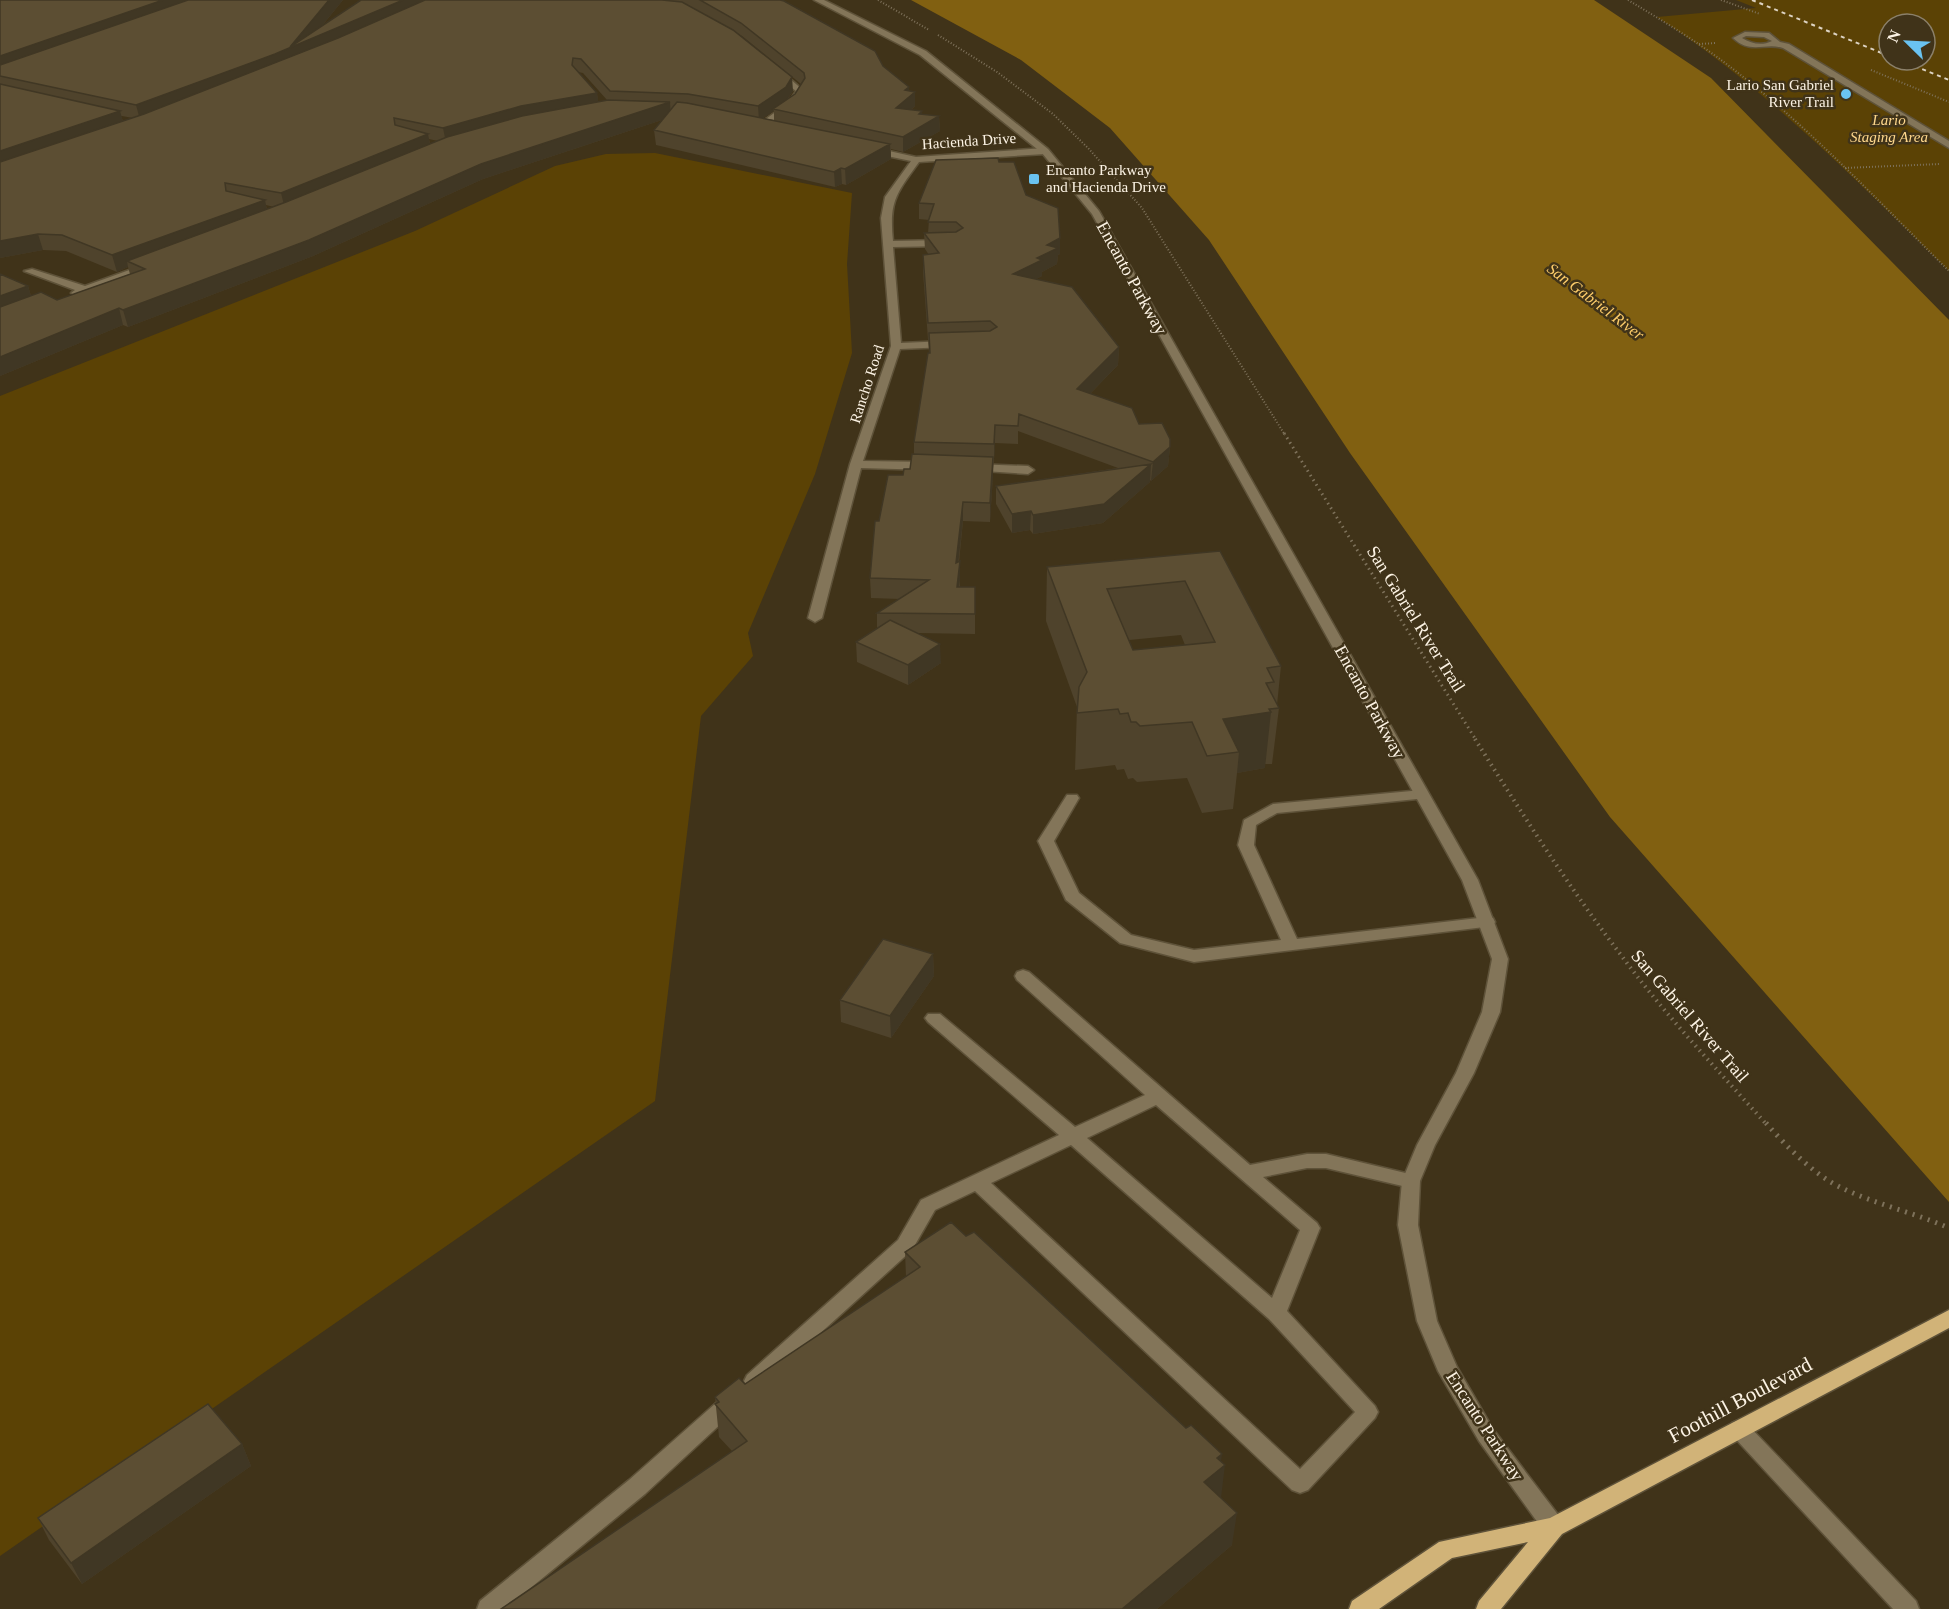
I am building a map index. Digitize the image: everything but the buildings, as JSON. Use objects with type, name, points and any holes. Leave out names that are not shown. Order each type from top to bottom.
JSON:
[{"type":"main road","name":"Foothill Boulevard","points":[[1360,1609],[1447,1549],[1554,1527],[1949,1318]]},
{"type":"main road","name":"Foothill Boulevard","points":[[1487,1609],[1554,1527]]},
{"type":"street","name":"Encanto Parkway","points":[[818,0],[923,53],[1045,151],[1096,213],[1470,880],[1500,959],[1491,1012],[1465,1073],[1426,1145],[1411,1181],[1408,1225],[1427,1321],[1448,1371],[1486,1435],[1554,1527]]},
{"type":"street","points":[[1776,43],[1786,46],[1949,145]]},
{"type":"street","points":[[762,126],[791,105],[800,91],[773,69]]},
{"type":"street","points":[[751,124],[773,128]]},
{"type":"street","name":"Hacienda Drive","points":[[861,148],[916,160],[1045,151]]},
{"type":"street","name":"Rancho Road","points":[[815,618],[856,464],[896,346],[886,244],[886,218],[890,197],[916,160]]},
{"type":"street","points":[[886,244],[956,243]]},
{"type":"street","points":[[64,298],[164,261]]},
{"type":"street","points":[[29,271],[86,290]]},
{"type":"street","points":[[896,346],[955,344]]},
{"type":"street","points":[[856,464],[1028,470]]},
{"type":"street","points":[[1292,946],[1246,845],[1249,823],[1273,809],[1422,795]]},
{"type":"street","points":[[1072,798],[1046,840],[1072,896],[1126,939],[1194,956],[1487,922]]},
{"type":"street","points":[[1023,976],[1310,1228],[1276,1313]]},
{"type":"street","points":[[934,1018],[1074,1136],[1276,1313],[1368,1412],[1300,1483],[976,1182]]},
{"type":"street","points":[[488,1609],[637,1487],[905,1245],[928,1205],[1158,1096]]},
{"type":"street","points":[[1246,1173],[1307,1161],[1326,1161],[1411,1181]]},
{"type":"street","points":[[1739,1429],[1908,1609]]},
{"type":"path","name":"San Gabriel River Trail","points":[[878,0],[980,61],[1043,106],[1109,169],[1142,208],[1495,770],[1579,898],[1622,957],[1678,1025],[1770,1128],[1813,1168],[1849,1192],[1920,1215],[1949,1228]]},
{"type":"path","points":[[1628,0],[1671,25],[1749,80],[1782,108],[1949,271]]},
{"type":"path","points":[[1844,168],[1949,163]]},
{"type":"green space","name":"Lario Staging Area","points":[[1736,0],[1949,0],[1949,271],[1773,104],[1697,44],[1657,17],[1756,8]]},
{"type":"green space","points":[[655,153],[852,193],[847,264],[852,353],[815,474],[748,633],[753,656],[701,716],[655,1101],[0,1556],[0,396],[415,231],[555,166],[606,154]]},
{"type":"water","name":"San Gabriel River","points":[[911,0],[1594,0],[1711,78],[1949,320],[1949,1202],[1610,817],[1350,453],[1209,240],[1110,128],[1021,60]]},
{"type":"railway","points":[[1752,0],[1877,51]]},
{"type":"railway","points":[[1929,72],[1949,80]]},
{"type":"place","name":"Lario San Gabriel River Trail","points":[[1846,94]]},
{"type":"place","name":"Encanto Parkway and Hacienda Drive","points":[[1034,179]]}]
